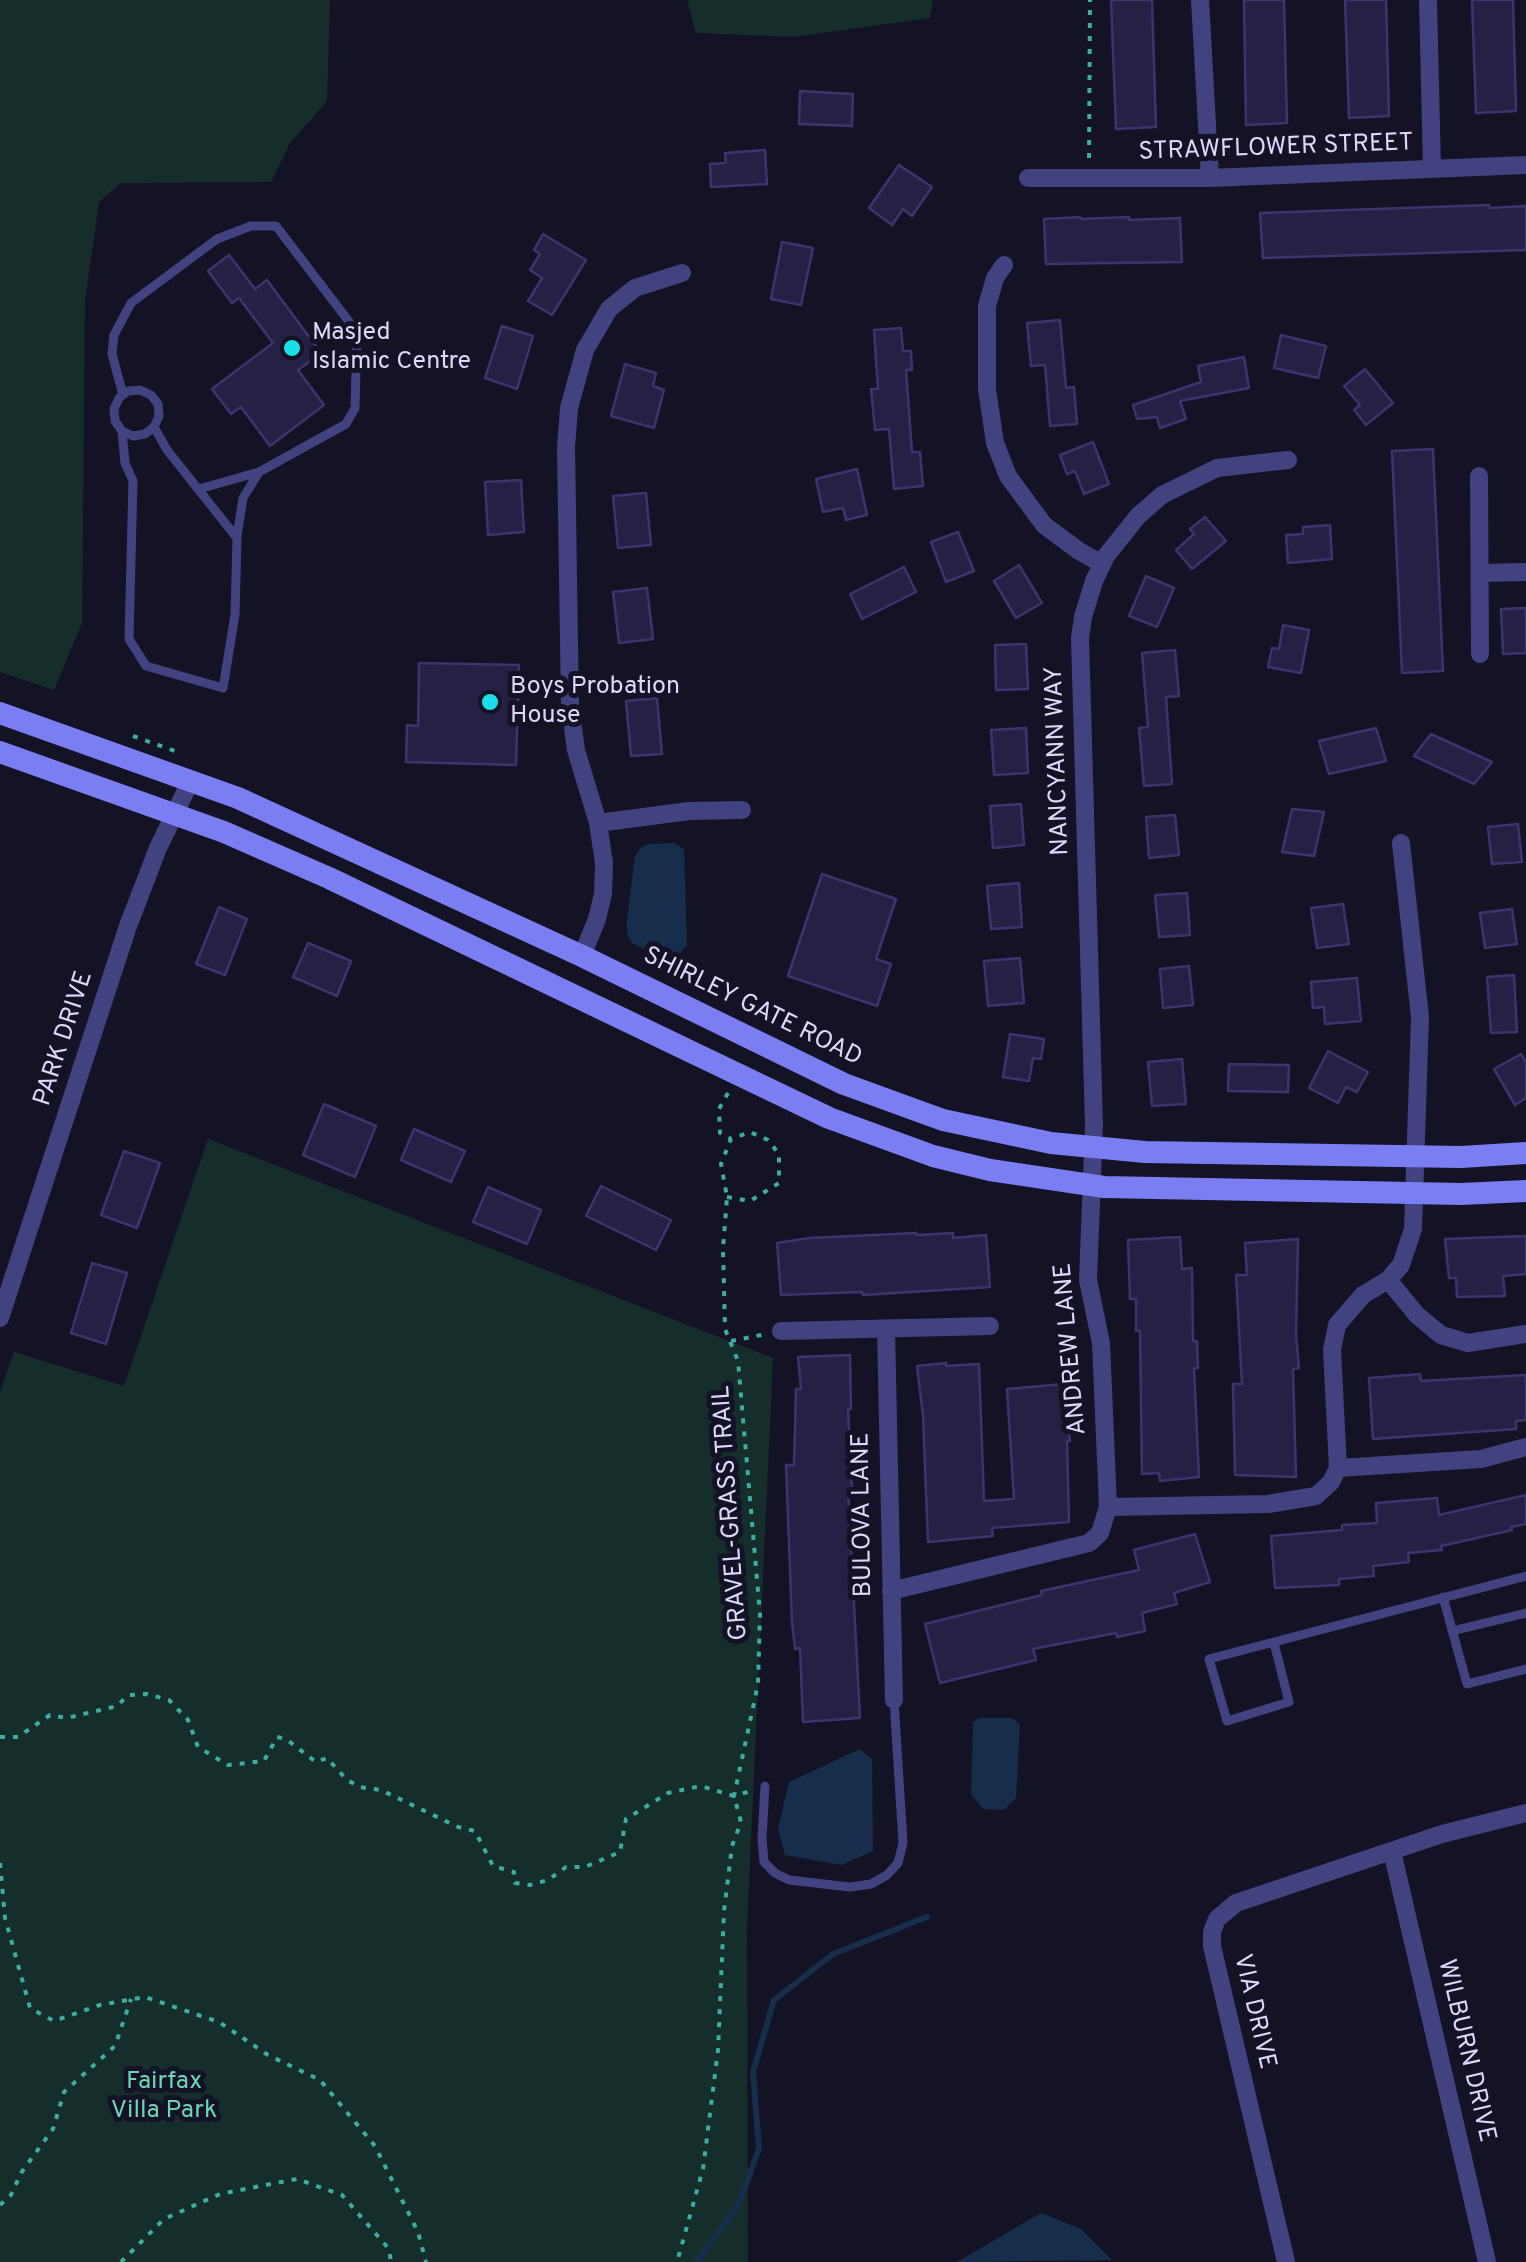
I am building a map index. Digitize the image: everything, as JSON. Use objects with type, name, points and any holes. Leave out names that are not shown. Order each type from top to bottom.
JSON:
[{"type":"main road","name":"SHIRLEY GATE ROAD","points":[[0,713],[191,780],[344,844],[796,1062],[890,1102],[998,1134],[1093,1148],[1418,1156],[1526,1153]]},
{"type":"main road","points":[[0,752],[174,813],[329,878],[829,1118],[933,1156],[990,1170],[1092,1186],[1416,1194],[1526,1190]]},
{"type":"street","points":[[1200,0],[1210,178]]},
{"type":"street","points":[[1428,0],[1432,169]]},
{"type":"street","name":"STRAWFLOWER STREET","points":[[1028,178],[1210,178],[1526,165]]},
{"type":"street","points":[[1004,265],[995,278],[987,306],[987,389],[995,443],[1008,476],[1044,525],[1102,564]]},
{"type":"street","points":[[582,956],[598,919],[604,851],[576,750],[570,707],[566,447],[569,408],[586,350],[609,309],[636,288],[682,273]]},
{"type":"street","name":"NANCYANN WAY","points":[[1092,1186],[1080,638],[1088,600],[1102,564],[1138,516],[1174,488],[1228,466],[1288,460]]},
{"type":"street","points":[[1480,476],[1480,654]]},
{"type":"street","points":[[1480,573],[1526,572]]},
{"type":"street","name":"PARK DRIVE","points":[[0,1318],[128,926],[191,780]]},
{"type":"street","points":[[598,823],[689,811],[742,810]]},
{"type":"street","points":[[891,1591],[1089,1543],[1100,1533],[1108,1507],[1268,1504],[1316,1496],[1332,1482],[1338,1468],[1332,1350],[1338,1325],[1363,1295],[1388,1280],[1408,1250],[1416,1194],[1420,1017],[1402,842]]},
{"type":"street","name":"ANDREW LANE","points":[[1092,1186],[1088,1280],[1101,1343],[1108,1507]]},
{"type":"street","points":[[1388,1280],[1417,1315],[1441,1335],[1468,1342],[1526,1334]]},
{"type":"street","points":[[781,1331],[990,1326]]},
{"type":"street","name":"BULOVA LANE","points":[[886,1329],[894,1700]]},
{"type":"street","points":[[1338,1468],[1481,1460],[1526,1447]]},
{"type":"street","name":"VIA DRIVE","points":[[1286,2262],[1212,1946],[1217,1918],[1236,1903],[1442,1834],[1526,1813]]},
{"type":"street","name":"WILBURN DRIVE","points":[[1392,1851],[1487,2262]]},
{"type":"lane","points":[[123,395],[112,354],[114,335],[132,303],[217,239],[251,226],[276,226],[358,332],[355,408],[346,424],[258,472],[199,489]]},
{"type":"lane","points":[[122,431],[133,436],[154,427],[159,416],[158,404],[151,395],[140,390],[123,395],[114,409],[133,482],[129,639],[146,666],[223,688],[235,615],[237,538],[243,498],[258,472]]},
{"type":"lane","points":[[154,427],[167,450],[237,538]]},
{"type":"lane","points":[[1274,1643],[1289,1702],[1227,1721],[1209,1659],[1526,1576]]},
{"type":"lane","points":[[1443,1597],[1467,1684],[1526,1669]]},
{"type":"lane","points":[[1452,1632],[1526,1613]]},
{"type":"lane","points":[[765,1786],[764,1862],[776,1873],[788,1880],[850,1887],[871,1884],[887,1875],[898,1863],[903,1843],[894,1700]]},
{"type":"path","points":[[1088,178],[1090,0]]},
{"type":"path","name":"GRAVEL-GRASS TRAIL","points":[[676,2262],[703,2169],[718,2050],[724,1911],[732,1846],[741,1822],[734,1796],[758,1684],[760,1614],[738,1360],[725,1329],[723,1249],[727,1196],[721,1164],[732,1139],[720,1133],[719,1109],[731,1088]]},
{"type":"path","points":[[727,1196],[750,1201],[779,1183],[780,1154],[768,1140],[750,1132],[732,1139]]},
{"type":"path","points":[[731,1341],[781,1331]]},
{"type":"path","points":[[0,1737],[18,1737],[50,1715],[67,1718],[116,1706],[128,1695],[147,1694],[170,1700],[188,1720],[198,1747],[228,1765],[264,1761],[277,1737],[286,1739],[316,1762],[327,1758],[346,1779],[360,1787],[381,1790],[458,1827],[475,1831],[493,1866],[514,1872],[515,1882],[530,1885],[548,1880],[566,1868],[585,1867],[620,1852],[626,1820],[668,1793],[701,1786],[734,1796],[765,1786]]},
{"type":"path","points":[[0,1863],[5,1918],[30,2008],[54,2021],[145,1996],[219,2022],[268,2054],[320,2080],[375,2146],[418,2232],[426,2262]]},
{"type":"path","points":[[0,2205],[12,2195],[22,2173],[54,2129],[64,2092],[115,2046],[131,2000]]},
{"type":"path","points":[[121,2262],[164,2219],[220,2194],[296,2179],[342,2195],[388,2249],[391,2262]]},
{"type":"green space","points":[[0,0],[330,0],[327,101],[290,143],[271,182],[121,183],[99,202],[85,300],[82,623],[54,690],[0,672]]},
{"type":"green space","points":[[687,0],[933,0],[930,18],[793,37],[696,33]]},
{"type":"green space","name":"Fairfax Villa Park","points":[[208,1139],[773,1358],[747,1927],[748,2262],[0,2262],[0,1392],[14,1352],[124,1386]]},
{"type":"water","points":[[674,843],[684,849],[687,946],[675,958],[665,959],[632,943],[627,919],[635,856],[649,844]]},
{"type":"water","points":[[979,1718],[1012,1718],[1020,1725],[1016,1798],[1004,1810],[983,1809],[971,1794],[973,1722]]},
{"type":"water","points":[[860,1749],[872,1759],[873,1851],[842,1865],[785,1855],[778,1829],[789,1782]]},
{"type":"water","points":[[1041,2213],[1081,2229],[1112,2260],[957,2262]]},
{"type":"building","points":[[1111,0],[1152,0],[1156,127],[1116,129]]},
{"type":"building","points":[[1244,0],[1284,0],[1287,123],[1246,125]]},
{"type":"building","points":[[1345,0],[1386,0],[1389,116],[1349,118]]},
{"type":"building","points":[[1472,0],[1513,0],[1516,111],[1476,113]]},
{"type":"building","points":[[800,91],[853,94],[852,126],[799,124]]},
{"type":"building","points":[[765,150],[767,184],[711,187],[710,164],[726,163],[725,153]]},
{"type":"building","points":[[899,165],[932,187],[912,216],[903,209],[892,225],[869,208]]},
{"type":"building","points":[[1526,206],[1526,250],[1263,258],[1260,213]]},
{"type":"building","points":[[1180,218],[1182,262],[1046,264],[1044,219]]},
{"type":"building","points":[[543,234],[586,260],[552,315],[528,301],[542,278],[530,270],[540,254],[534,250]]},
{"type":"building","points":[[782,242],[813,248],[801,305],[771,299]]},
{"type":"building","name":"Masjed Islamic Centre","points":[[229,255],[255,289],[267,280],[321,353],[298,370],[324,405],[270,446],[241,407],[231,414],[212,389],[273,343],[239,298],[232,303],[208,271]]},
{"type":"building","points":[[1060,320],[1066,388],[1074,387],[1077,424],[1050,426],[1045,365],[1031,366],[1027,323]]},
{"type":"building","points":[[502,326],[533,336],[517,389],[485,378]]},
{"type":"building","points":[[901,328],[903,351],[911,351],[912,370],[906,370],[912,452],[920,452],[923,486],[894,489],[889,429],[875,430],[871,389],[878,389],[874,330]]},
{"type":"building","points":[[1281,335],[1326,346],[1318,378],[1274,368]]},
{"type":"building","points":[[1244,357],[1249,388],[1180,401],[1186,419],[1160,428],[1157,417],[1137,419],[1133,405],[1201,382],[1198,366]]},
{"type":"building","points":[[625,364],[656,373],[653,386],[664,390],[654,428],[611,416]]},
{"type":"building","points":[[1365,369],[1393,403],[1366,425],[1354,410],[1360,405],[1344,386]]},
{"type":"building","points":[[1093,442],[1109,484],[1084,494],[1075,471],[1067,474],[1060,455]]},
{"type":"building","points":[[1433,449],[1443,671],[1402,673],[1392,451]]},
{"type":"building","points":[[857,469],[867,515],[846,520],[843,508],[823,512],[816,479]]},
{"type":"building","points":[[521,480],[524,532],[488,535],[485,482]]},
{"type":"building","points":[[646,493],[651,545],[618,548],[613,496]]},
{"type":"building","points":[[1205,517],[1226,541],[1192,569],[1176,550],[1194,534],[1190,529]]},
{"type":"building","points":[[1330,525],[1332,559],[1288,563],[1286,535],[1303,534],[1303,527]]},
{"type":"building","points":[[958,532],[974,571],[946,582],[931,542]]},
{"type":"building","points":[[1019,565],[1042,603],[1016,618],[994,581]]},
{"type":"building","points":[[904,567],[916,592],[862,619],[850,594]]},
{"type":"building","points":[[1146,576],[1174,588],[1157,627],[1129,616]]},
{"type":"building","points":[[647,588],[653,639],[619,643],[613,592]]},
{"type":"building","points":[[1526,608],[1526,653],[1503,654],[1501,609]]},
{"type":"building","points":[[1283,625],[1309,630],[1301,673],[1268,667],[1272,648],[1279,649]]},
{"type":"building","points":[[1026,644],[1028,689],[996,690],[995,645]]},
{"type":"building","points":[[1175,650],[1179,696],[1166,697],[1172,784],[1144,786],[1139,728],[1148,727],[1142,653]]},
{"type":"building","name":"Boys Probation House","points":[[419,663],[519,665],[516,765],[406,762],[407,725],[418,726]]},
{"type":"building","points":[[657,698],[662,754],[631,756],[626,701]]},
{"type":"building","points":[[1026,728],[1028,773],[994,775],[991,730]]},
{"type":"building","points":[[1376,728],[1386,761],[1329,774],[1319,741]]},
{"type":"building","points":[[1431,734],[1492,762],[1474,784],[1414,756]]},
{"type":"building","points":[[1021,804],[1024,845],[993,848],[990,806]]},
{"type":"building","points":[[1292,809],[1324,812],[1314,856],[1282,852]]},
{"type":"building","points":[[1175,815],[1179,855],[1149,858],[1146,817]]},
{"type":"building","points":[[1518,824],[1522,862],[1492,864],[1488,827]]},
{"type":"building","points":[[822,874],[896,899],[876,959],[891,964],[877,1006],[788,976]]},
{"type":"building","points":[[1019,883],[1022,927],[991,929],[987,886]]},
{"type":"building","points":[[1187,893],[1190,935],[1159,937],[1155,895]]},
{"type":"building","points":[[1343,904],[1349,944],[1317,948],[1311,908]]},
{"type":"building","points":[[219,907],[247,919],[225,975],[196,964]]},
{"type":"building","points":[[1512,909],[1517,944],[1485,948],[1480,913]]},
{"type":"building","points":[[308,943],[351,961],[337,996],[293,977]]},
{"type":"building","points":[[1020,958],[1024,1003],[988,1006],[984,961]]},
{"type":"building","points":[[1189,966],[1193,1005],[1163,1008],[1160,969]]},
{"type":"building","points":[[1514,975],[1517,1032],[1491,1033],[1487,977]]},
{"type":"building","points":[[1357,978],[1361,1021],[1325,1024],[1324,1007],[1313,1008],[1311,982]]},
{"type":"building","points":[[1010,1034],[1044,1039],[1041,1059],[1033,1058],[1029,1081],[1003,1077]]},
{"type":"building","points":[[1328,1051],[1368,1072],[1357,1092],[1346,1087],[1338,1103],[1309,1088]]},
{"type":"building","points":[[1521,1054],[1526,1062],[1526,1098],[1515,1105],[1494,1069]]},
{"type":"building","points":[[1182,1059],[1186,1104],[1152,1106],[1148,1062]]},
{"type":"building","points":[[1229,1064],[1289,1065],[1288,1092],[1228,1091]]},
{"type":"building","points":[[324,1104],[376,1126],[355,1177],[303,1155]]},
{"type":"building","points":[[414,1129],[465,1151],[451,1182],[401,1160]]},
{"type":"building","points":[[124,1151],[160,1163],[137,1228],[101,1215]]},
{"type":"building","points":[[601,1186],[671,1220],[656,1250],[586,1216]]},
{"type":"building","points":[[488,1187],[541,1210],[527,1244],[473,1222]]},
{"type":"building","points":[[953,1233],[953,1238],[986,1235],[990,1287],[863,1295],[781,1295],[777,1243]]},
{"type":"building","points":[[1526,1236],[1526,1274],[1503,1276],[1505,1296],[1457,1297],[1456,1278],[1449,1278],[1445,1239]]},
{"type":"building","points":[[1180,1237],[1182,1269],[1192,1268],[1199,1477],[1160,1481],[1159,1473],[1142,1474],[1140,1331],[1136,1331],[1136,1299],[1130,1299],[1128,1240]]},
{"type":"building","points":[[1298,1239],[1299,1368],[1293,1369],[1296,1477],[1235,1475],[1233,1384],[1242,1384],[1236,1275],[1247,1275],[1245,1243]]},
{"type":"building","points":[[92,1263],[127,1273],[106,1344],[71,1333]]},
{"type":"building","points":[[850,1355],[852,1489],[848,1489],[860,1718],[803,1722],[800,1648],[795,1649],[792,1622],[786,1465],[794,1465],[796,1389],[801,1389],[798,1357]]},
{"type":"building","points":[[979,1364],[984,1501],[1014,1499],[1007,1389],[1064,1384],[1070,1441],[1069,1522],[992,1528],[993,1536],[928,1542],[917,1366]]},
{"type":"building","points":[[1420,1374],[1421,1381],[1526,1375],[1526,1420],[1516,1421],[1516,1429],[1373,1439],[1369,1378]]},
{"type":"building","points":[[1526,1495],[1526,1524],[1511,1527],[1512,1530],[1441,1546],[1442,1550],[1408,1553],[1409,1562],[1373,1566],[1374,1576],[1339,1579],[1339,1585],[1275,1588],[1271,1536],[1377,1523],[1376,1503],[1437,1498],[1439,1515]]},
{"type":"building","points":[[1195,1534],[1210,1582],[1174,1593],[1177,1604],[1142,1613],[1145,1631],[1033,1649],[1036,1660],[940,1683],[925,1624],[1042,1595],[1041,1591],[1139,1570],[1134,1550]]},
{"type":"waterway","points":[[696,2262],[738,2206],[759,2149],[753,2072],[774,2000],[833,1954],[927,1917]]},
{"type":"place","name":"Masjed Islamic Centre","points":[[292,348]]},
{"type":"place","name":"Boys Probation House","points":[[490,702]]}]
